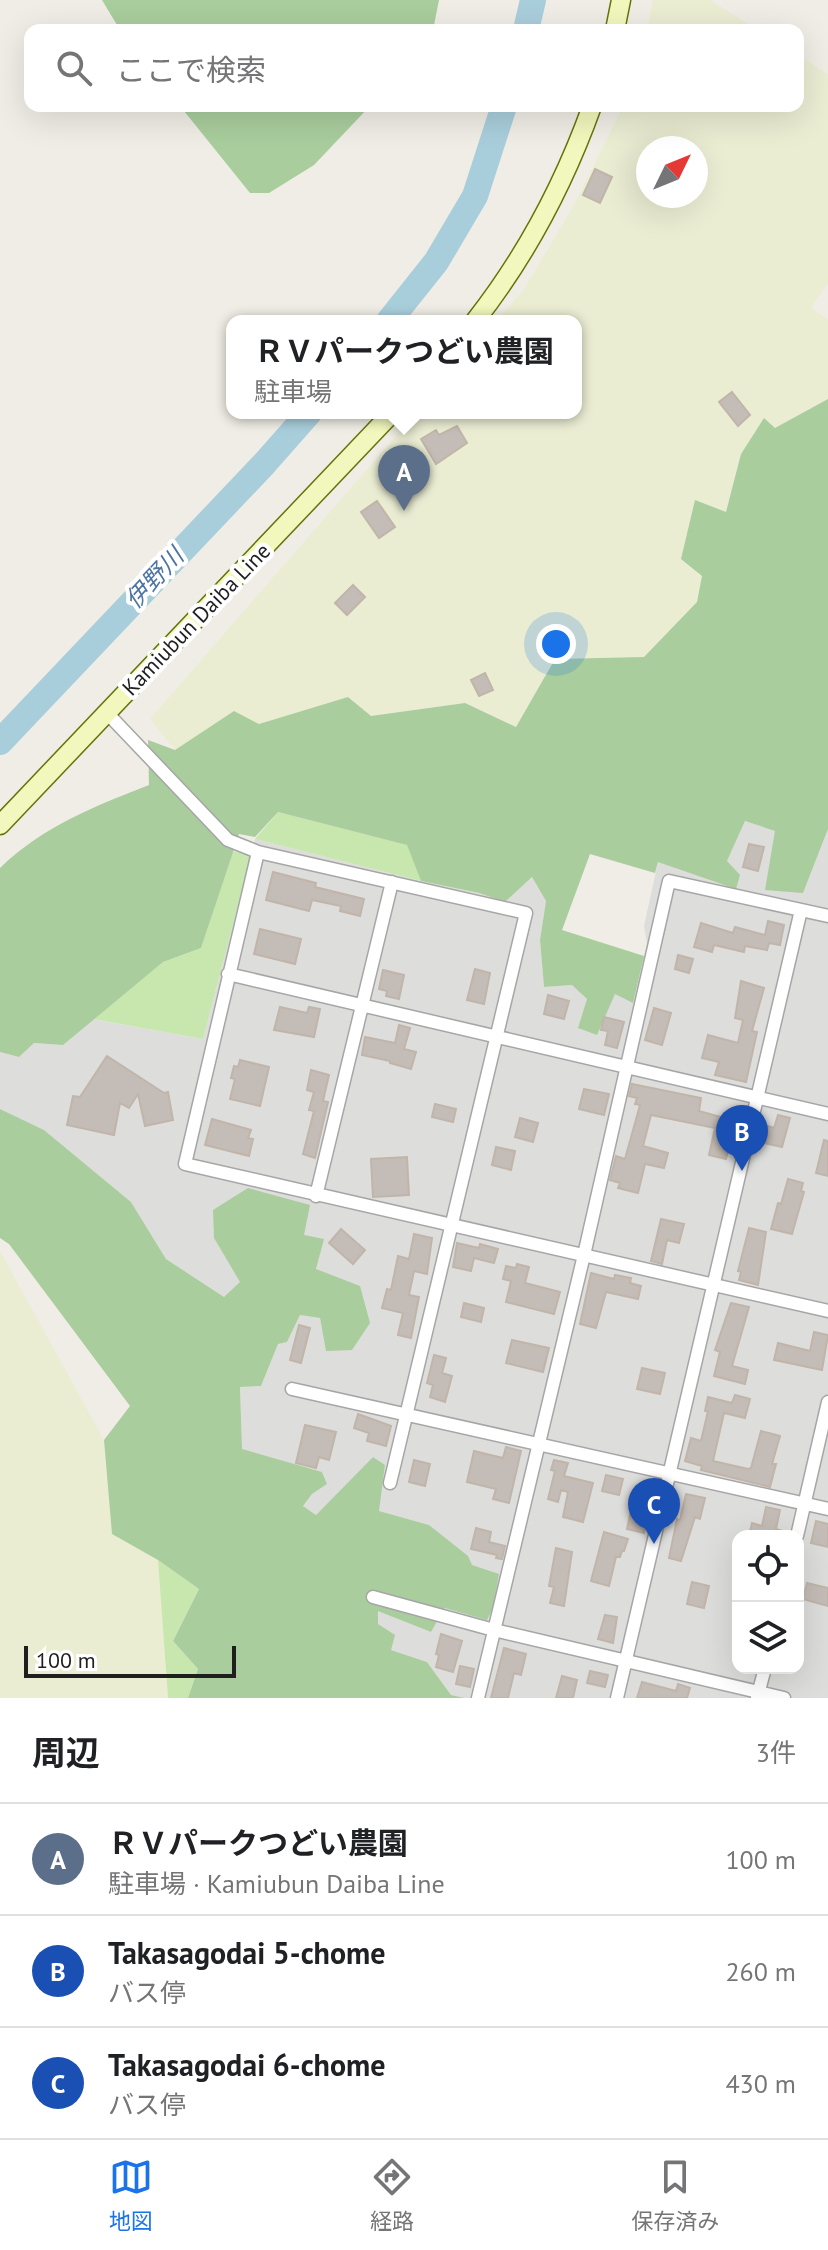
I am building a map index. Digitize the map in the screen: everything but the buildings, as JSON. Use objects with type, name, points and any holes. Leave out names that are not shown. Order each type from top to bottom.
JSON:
[{"type":"main road","points":[[616,24],[621,0]]},
{"type":"main road","points":[[479,315],[527,248],[577,149],[590,112]]},
{"type":"main road","name":"Kamiubun Daiba Line","points":[[0,825],[386,419]]},
{"type":"street","points":[[107,713],[228,840],[258,852],[526,913],[390,1483]]},
{"type":"street","points":[[258,852],[185,1164],[828,1311]]},
{"type":"street","points":[[478,1698],[669,881],[828,916]]},
{"type":"street","points":[[316,1196],[392,882]]},
{"type":"street","points":[[617,1698],[801,910]]},
{"type":"street","points":[[228,974],[828,1114]]},
{"type":"street","points":[[292,1389],[828,1509]]},
{"type":"street","points":[[798,1530],[828,1402]]},
{"type":"street","points":[[373,1597],[758,1695],[784,1698]]},
{"type":"street","points":[[758,1695],[763,1674]]},
{"type":"shaded area","points":[[745,821],[775,831],[803,893],[828,829],[828,1698],[465,1698],[451,1695],[427,1662],[391,1650],[378,1624],[378,1610],[431,1632],[472,1565],[429,1525],[378,1511],[385,1465],[373,1457],[316,1515],[303,1506],[312,1494],[327,1484],[322,1472],[242,1450],[240,1387],[261,1386],[278,1344],[287,1342],[300,1315],[320,1318],[326,1350],[316,1269],[323,1239],[304,1236],[214,1238],[241,1283],[224,1297],[166,1259],[131,1202],[44,1130],[0,1109],[0,1052],[19,1057],[34,1043],[63,1045],[92,1019],[203,1039],[255,839],[505,902],[532,877],[546,901],[540,940],[544,987],[572,985],[587,999],[579,1028],[615,993],[633,1002],[647,944],[644,926],[658,862],[727,861]]},
{"type":"green space","points":[[102,0],[439,0],[434,24],[116,24]]},
{"type":"green space","points":[[653,0],[710,0],[748,24],[648,24]]},
{"type":"green space","points":[[804,59],[828,74],[828,284],[811,307],[828,320],[828,399],[775,428],[764,418],[741,454],[726,512],[695,500],[702,576],[697,602],[644,657],[555,659],[516,727],[465,703],[371,716],[348,697],[259,724],[234,711],[175,750],[150,719],[411,419],[582,419],[582,315],[501,315],[524,289],[573,207],[620,112],[804,112]]},
{"type":"green space","points":[[185,112],[364,112],[314,165],[269,193],[250,193]]},
{"type":"green space","points":[[828,399],[828,829],[803,893],[765,890],[775,831],[745,821],[727,861],[740,875],[736,889],[658,862],[655,873],[590,854],[562,930],[644,956],[633,1003],[615,994],[597,1035],[578,1028],[587,999],[572,985],[544,987],[540,940],[546,901],[532,877],[505,902],[479,893],[421,881],[407,845],[278,812],[255,837],[239,834],[201,948],[163,962],[63,1045],[34,1043],[19,1057],[0,1052],[0,868],[51,829],[149,785],[148,740],[175,750],[234,711],[259,724],[348,697],[371,716],[465,703],[516,727],[555,659],[644,657],[697,602],[702,576],[681,559],[695,500],[726,512],[741,454],[764,418],[775,428]]},
{"type":"green space","points":[[278,812],[408,845],[421,881],[255,839]]},
{"type":"green space","points":[[232,851],[251,855],[203,1039],[93,1019],[163,962],[201,948]]},
{"type":"green space","points":[[0,1109],[44,1130],[131,1202],[166,1259],[224,1297],[240,1282],[214,1238],[213,1210],[248,1188],[310,1205],[304,1235],[324,1239],[316,1269],[360,1286],[370,1323],[352,1350],[326,1351],[320,1318],[300,1315],[287,1342],[278,1344],[261,1386],[240,1387],[242,1449],[322,1472],[327,1484],[312,1494],[303,1506],[316,1515],[373,1457],[385,1465],[379,1511],[429,1525],[468,1556],[472,1565],[499,1574],[493,1608],[487,1620],[445,1608],[431,1632],[378,1611],[378,1624],[395,1635],[391,1650],[427,1662],[451,1695],[465,1698],[188,1698],[198,1669],[173,1641],[199,1589],[158,1560],[112,1534],[104,1440],[130,1406],[9,1244],[0,1238]]},
{"type":"green space","points":[[0,1251],[104,1440],[112,1534],[158,1560],[168,1698],[0,1698]]},
{"type":"green space","points":[[158,1560],[199,1589],[173,1641],[198,1669],[188,1698],[168,1698]]},
{"type":"waterway","name":"伊野川","points":[[527,24],[533,0]]},
{"type":"waterway","name":"伊野川","points":[[394,315],[436,262],[475,196],[502,112]]},
{"type":"waterway","name":"伊野川","points":[[0,742],[304,419]]},
{"type":"place","name":"ＲＶパークつどい農園","points":[[404,511]]},
{"type":"place","name":"Takasagodai 5-chome","points":[[742,1171]]},
{"type":"place","name":"Takasagodai 6-chome","points":[[654,1544]]}]
